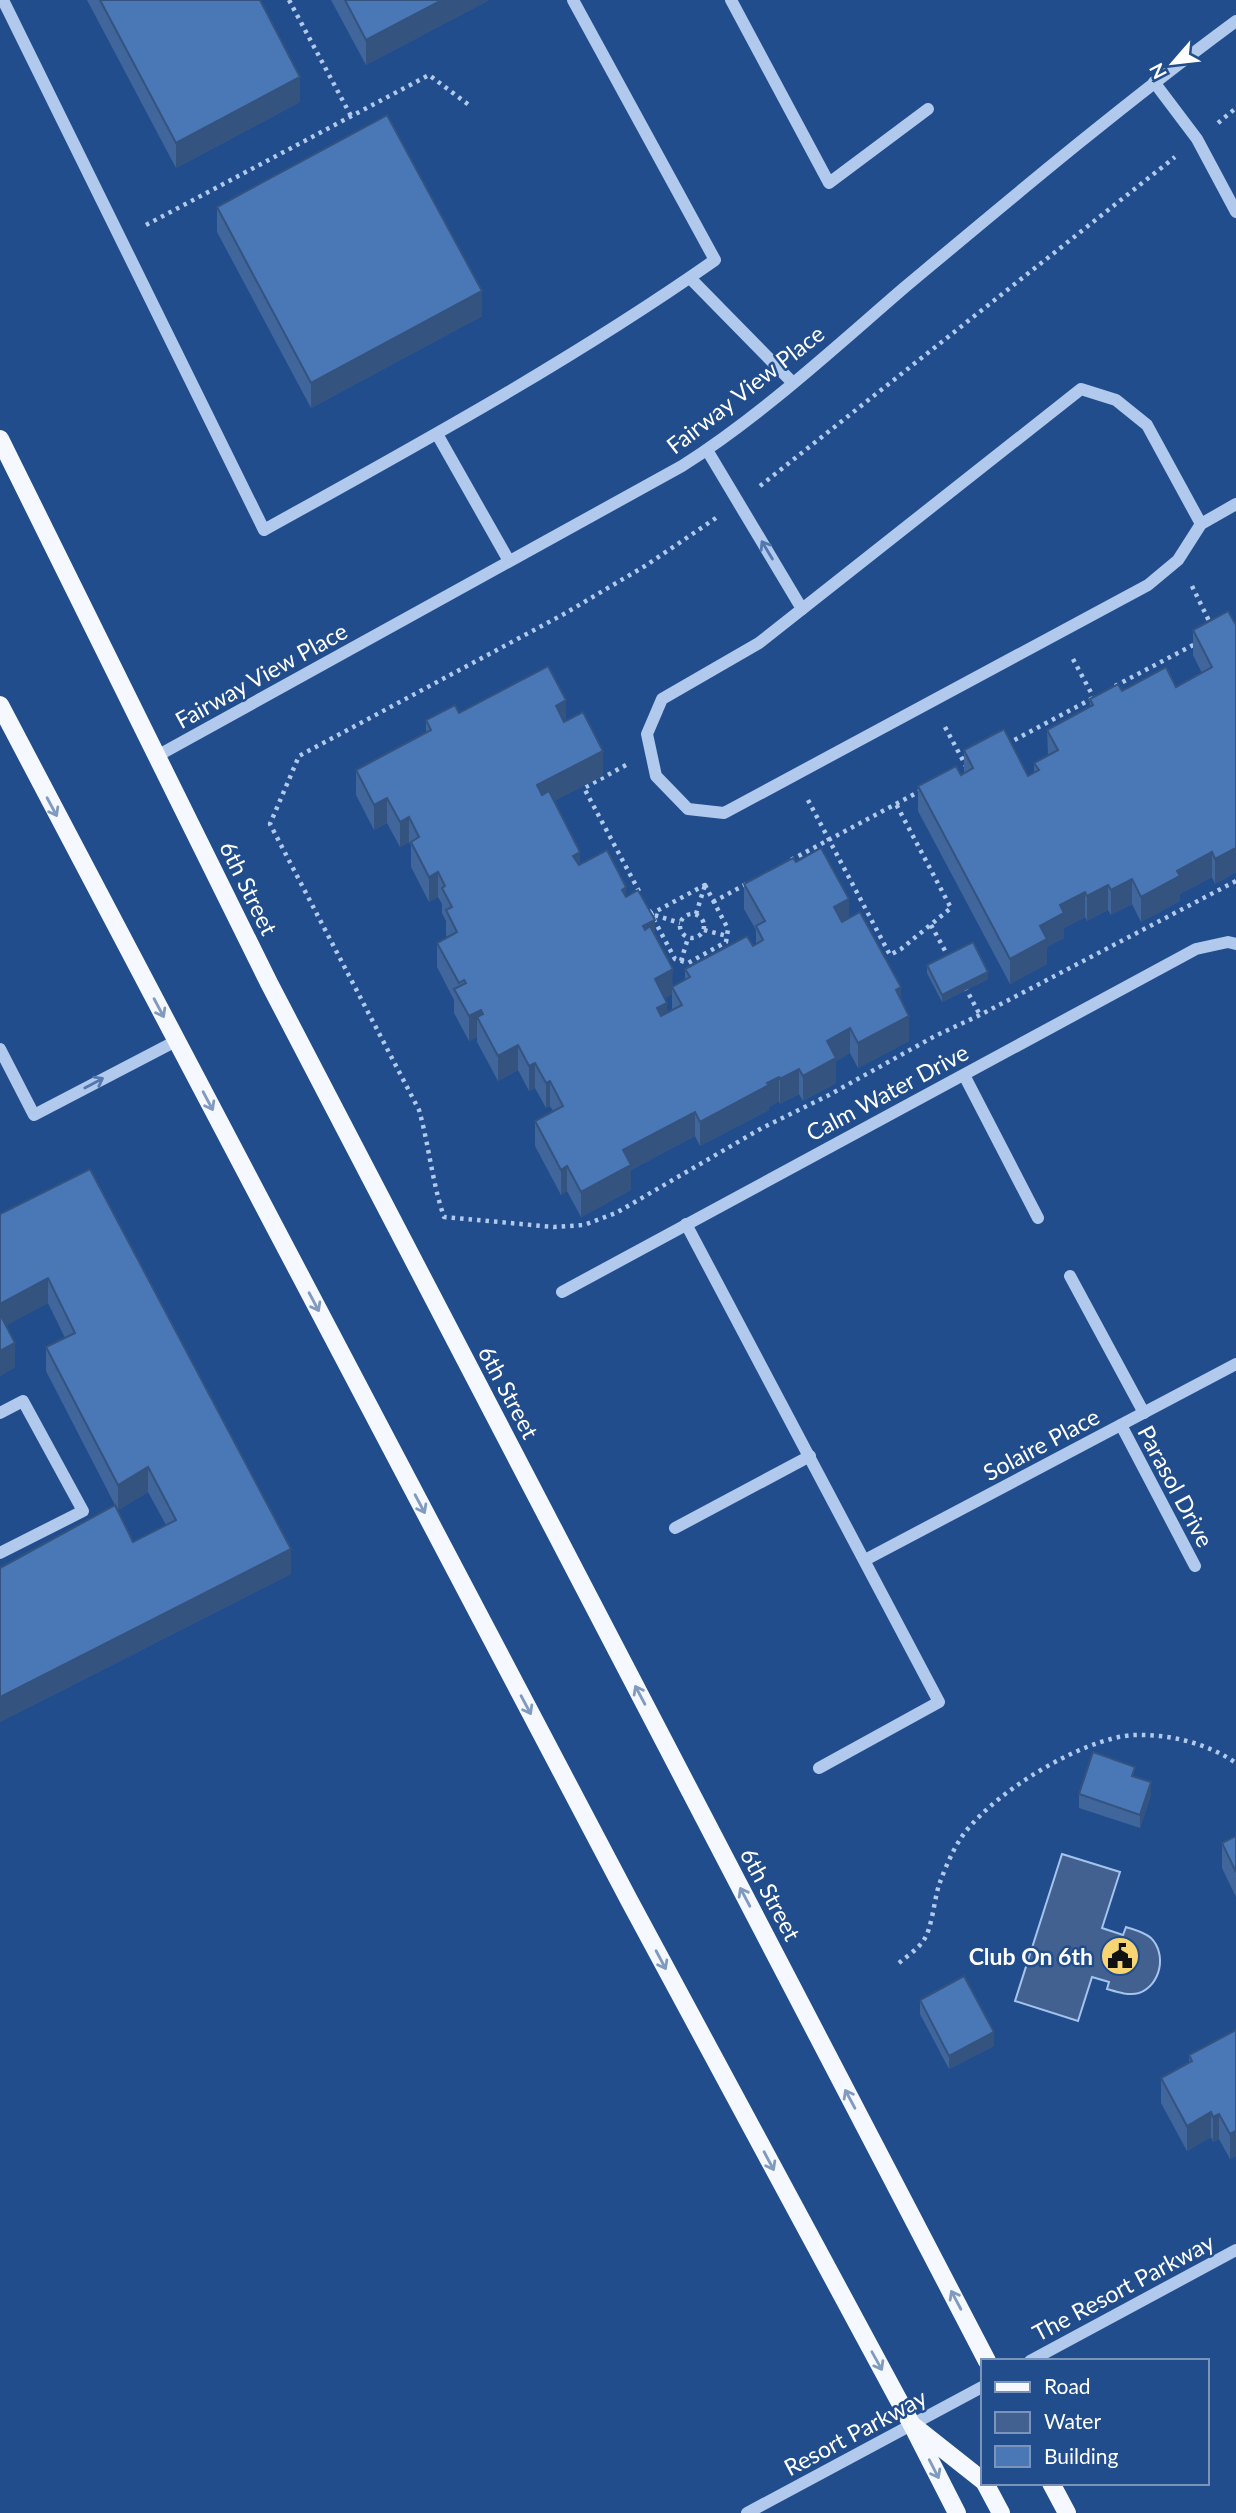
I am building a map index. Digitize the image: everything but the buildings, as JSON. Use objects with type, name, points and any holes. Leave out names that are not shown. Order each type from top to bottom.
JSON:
[{"type":"main road","name":"6th Street","points":[[0,439],[269,983],[986,2359]]},
{"type":"main road","points":[[0,705],[629,1900],[957,2513]]},
{"type":"main road","points":[[912,2425],[981,2480]]},
{"type":"main road","points":[[986,2485],[1001,2513]]},
{"type":"main road","points":[[1052,2485],[1067,2513]]},
{"type":"street","points":[[3,0],[264,530],[437,434],[595,340],[715,260],[573,0]]},
{"type":"street","points":[[731,0],[829,183],[928,108]]},
{"type":"street","name":"Fairway View Place","points":[[157,756],[707,450],[793,383],[998,209],[1154,82],[1236,21]]},
{"type":"street","points":[[1154,82],[1197,139],[1236,212]]},
{"type":"street","points":[[691,278],[793,383]]},
{"type":"street","points":[[1201,524],[1147,425],[1116,400],[1081,388],[760,643],[662,699],[647,734],[656,776],[688,809],[724,813],[1147,585],[1178,560],[1201,524],[1236,504]]},
{"type":"street","points":[[437,434],[509,561]]},
{"type":"street","points":[[707,450],[802,609]]},
{"type":"street","name":"Calm Water Drive","points":[[562,1292],[1196,949],[1228,942],[1236,944]]},
{"type":"street","points":[[2,1054],[34,1115],[176,1041]]},
{"type":"street","points":[[964,1075],[1038,1218]]},
{"type":"street","points":[[687,1224],[939,1702],[819,1768]]},
{"type":"street","points":[[1070,1276],[1143,1413]]},
{"type":"street","name":"Solaire Place","points":[[865,1560],[1236,1364]]},
{"type":"street","points":[[0,1413],[23,1401],[83,1511],[0,1553]]},
{"type":"street","name":"Parasol Drive","points":[[1121,1425],[1195,1566]]},
{"type":"street","points":[[675,1528],[810,1456]]},
{"type":"street","name":"The Resort Parkway","points":[[1034,2359],[1236,2250]]},
{"type":"street","name":"Resort Parkway","points":[[747,2513],[981,2388]]},
{"type":"path","points":[[289,0],[351,116]]},
{"type":"path","points":[[121,238],[429,75],[468,105]]},
{"type":"path","points":[[1236,108],[782,471],[738,503],[645,566],[564,614],[299,756],[270,824],[419,1110],[427,1136],[437,1197],[444,1217],[524,1226],[584,1225],[616,1213],[762,1128],[829,1095],[934,1035],[980,1015],[1236,881]]},
{"type":"path","points":[[1178,560],[1214,631]]},
{"type":"path","points":[[1059,633],[1098,707]]},
{"type":"path","points":[[1001,748],[1203,640]]},
{"type":"path","points":[[932,701],[966,766]]},
{"type":"path","points":[[651,751],[584,788],[675,959],[688,963],[726,942],[728,929],[705,885]]},
{"type":"path","points":[[954,773],[978,760]]},
{"type":"path","points":[[795,774],[890,955],[951,908],[896,804]]},
{"type":"path","points":[[783,864],[931,785]]},
{"type":"path","points":[[713,902],[760,877]]},
{"type":"path","points":[[651,914],[705,885]]},
{"type":"path","points":[[696,914],[705,885]]},
{"type":"path","points":[[651,914],[680,923]]},
{"type":"path","points":[[696,914],[702,919],[704,930],[696,938],[688,938],[682,933],[680,923],[686,915],[696,914]]},
{"type":"path","points":[[931,925],[949,959]]},
{"type":"path","points":[[704,930],[727,936]]},
{"type":"path","points":[[681,961],[688,938]]},
{"type":"path","points":[[962,981],[980,1015]]},
{"type":"path","points":[[899,1963],[925,1940],[940,1884],[959,1840],[991,1805],[1028,1778],[1087,1746],[1133,1735],[1182,1739],[1225,1755],[1236,1763]]},
{"type":"water","points":[[1062,1854],[1120,1872],[1102,1928],[1123,1935],[1126,1927],[1145,1934],[1156,1945],[1160,1960],[1157,1976],[1152,1983],[1135,1994],[1107,1989],[1109,1982],[1092,1977],[1078,2021],[1015,2001]]},
{"type":"place","name":"Club On 6th","points":[[1120,1956]]}]
